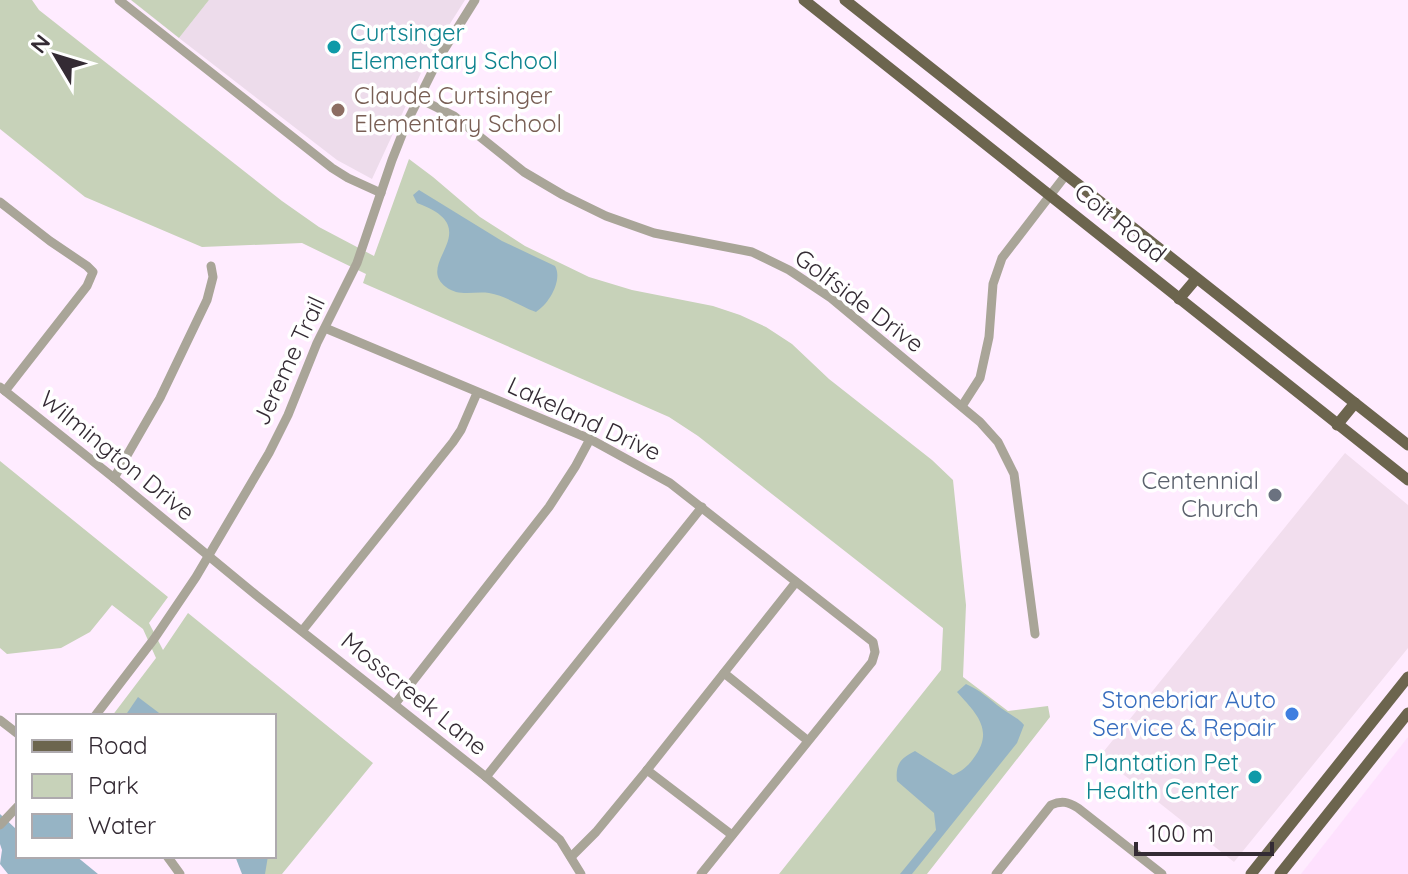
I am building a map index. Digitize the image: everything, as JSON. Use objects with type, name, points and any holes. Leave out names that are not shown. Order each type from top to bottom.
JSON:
[{"type":"main road","name":"Coit Road","points":[[804,0],[1408,480]]},
{"type":"main road","name":"Coit Road","points":[[845,0],[1408,445]]},
{"type":"main road","points":[[1179,299],[1196,279]]},
{"type":"main road","points":[[1337,425],[1355,403]]},
{"type":"main road","points":[[1251,874],[1408,677]]},
{"type":"main road","points":[[1280,874],[1407,714],[1389,701]]},
{"type":"street","points":[[119,0],[324,162],[348,178],[381,193]]},
{"type":"street","name":"Jereme Trail","points":[[97,714],[162,629],[209,557],[269,453],[357,263],[400,139],[418,98],[445,46],[475,0]]},
{"type":"street","name":"Golfside Drive","points":[[418,98],[454,116],[524,172],[606,216],[654,233],[752,252],[789,270],[831,298],[962,406],[998,442],[1014,474],[1035,634]]},
{"type":"street","points":[[962,406],[980,378],[989,337],[993,284],[1002,258],[1065,176]]},
{"type":"street","points":[[1,204],[93,272],[87,286],[3,389]]},
{"type":"street","points":[[114,478],[160,398],[207,300],[213,277],[211,266]]},
{"type":"street","name":"Lakeland Drive","points":[[325,328],[590,439],[655,473],[869,639],[875,648],[872,662],[807,740]]},
{"type":"street","name":"Wilmington Drive","points":[[3,389],[209,557]]},
{"type":"street","points":[[302,631],[453,442],[477,393]]},
{"type":"street","points":[[395,704],[549,507],[590,439]]},
{"type":"street","points":[[486,777],[702,507]]},
{"type":"street","name":"Mosscreek Lane","points":[[209,557],[486,777],[560,840],[581,874]]},
{"type":"street","points":[[571,857],[647,770],[796,582]]},
{"type":"street","points":[[701,874],[807,740],[724,673]]},
{"type":"street","points":[[0,720],[16,732]]},
{"type":"street","points":[[647,770],[732,835]]},
{"type":"street","points":[[996,874],[1051,805],[1060,801],[1078,808],[1156,872]]},
{"type":"street","points":[[0,825],[16,808]]},
{"type":"shaded area","name":"Claude Curtsinger Elementary School","points":[[209,0],[465,0],[427,60],[372,179],[337,160],[179,38]]},
{"type":"shaded area","points":[[1345,453],[1408,505],[1408,648],[1234,862],[1100,756]]},
{"type":"shaded area","points":[[1408,737],[1408,874],[1301,874]]},
{"type":"green space","points":[[0,0],[32,0],[39,10],[282,201],[319,227],[374,256],[409,159],[480,217],[525,246],[589,277],[632,290],[713,306],[766,327],[792,344],[829,379],[932,460],[953,480],[966,605],[963,677],[1008,711],[1048,706],[1050,717],[927,874],[779,874],[941,670],[943,628],[698,436],[669,417],[363,283],[366,274],[302,243],[202,247],[85,197],[0,129]]},
{"type":"green space","points":[[131,0],[209,0],[179,38]]},
{"type":"green space","points":[[0,461],[168,597],[149,623],[163,650],[188,613],[373,763],[282,874],[245,874],[244,858],[276,858],[276,714],[114,714],[156,658],[143,629],[112,605],[90,632],[61,648],[7,654],[0,648]]},
{"type":"water","points":[[419,190],[502,241],[555,266],[556,285],[546,303],[536,312],[495,294],[461,293],[446,287],[438,278],[438,267],[449,235],[447,224],[438,213],[417,203],[413,195]]},
{"type":"water","points":[[966,684],[1024,725],[1017,743],[912,874],[900,874],[936,830],[934,813],[897,781],[898,766],[915,751],[953,775],[971,762],[983,740],[983,731],[977,715],[957,692]]},
{"type":"water","points":[[138,697],[160,714],[126,714]]},
{"type":"water","points":[[0,814],[16,829],[16,858],[78,858],[98,874],[8,874],[0,864]]},
{"type":"water","points":[[236,858],[268,858],[265,874],[242,874]]},
{"type":"place","name":"Curtsinger Elementary School","points":[[334,47]]},
{"type":"place","name":"Claude Curtsinger Elementary School","points":[[338,110]]},
{"type":"place","name":"Centennial Church","points":[[1275,495]]},
{"type":"place","name":"Stonebriar Auto Service & Repair","points":[[1292,714]]},
{"type":"place","name":"Plantation Pet Health Center","points":[[1255,777]]}]
